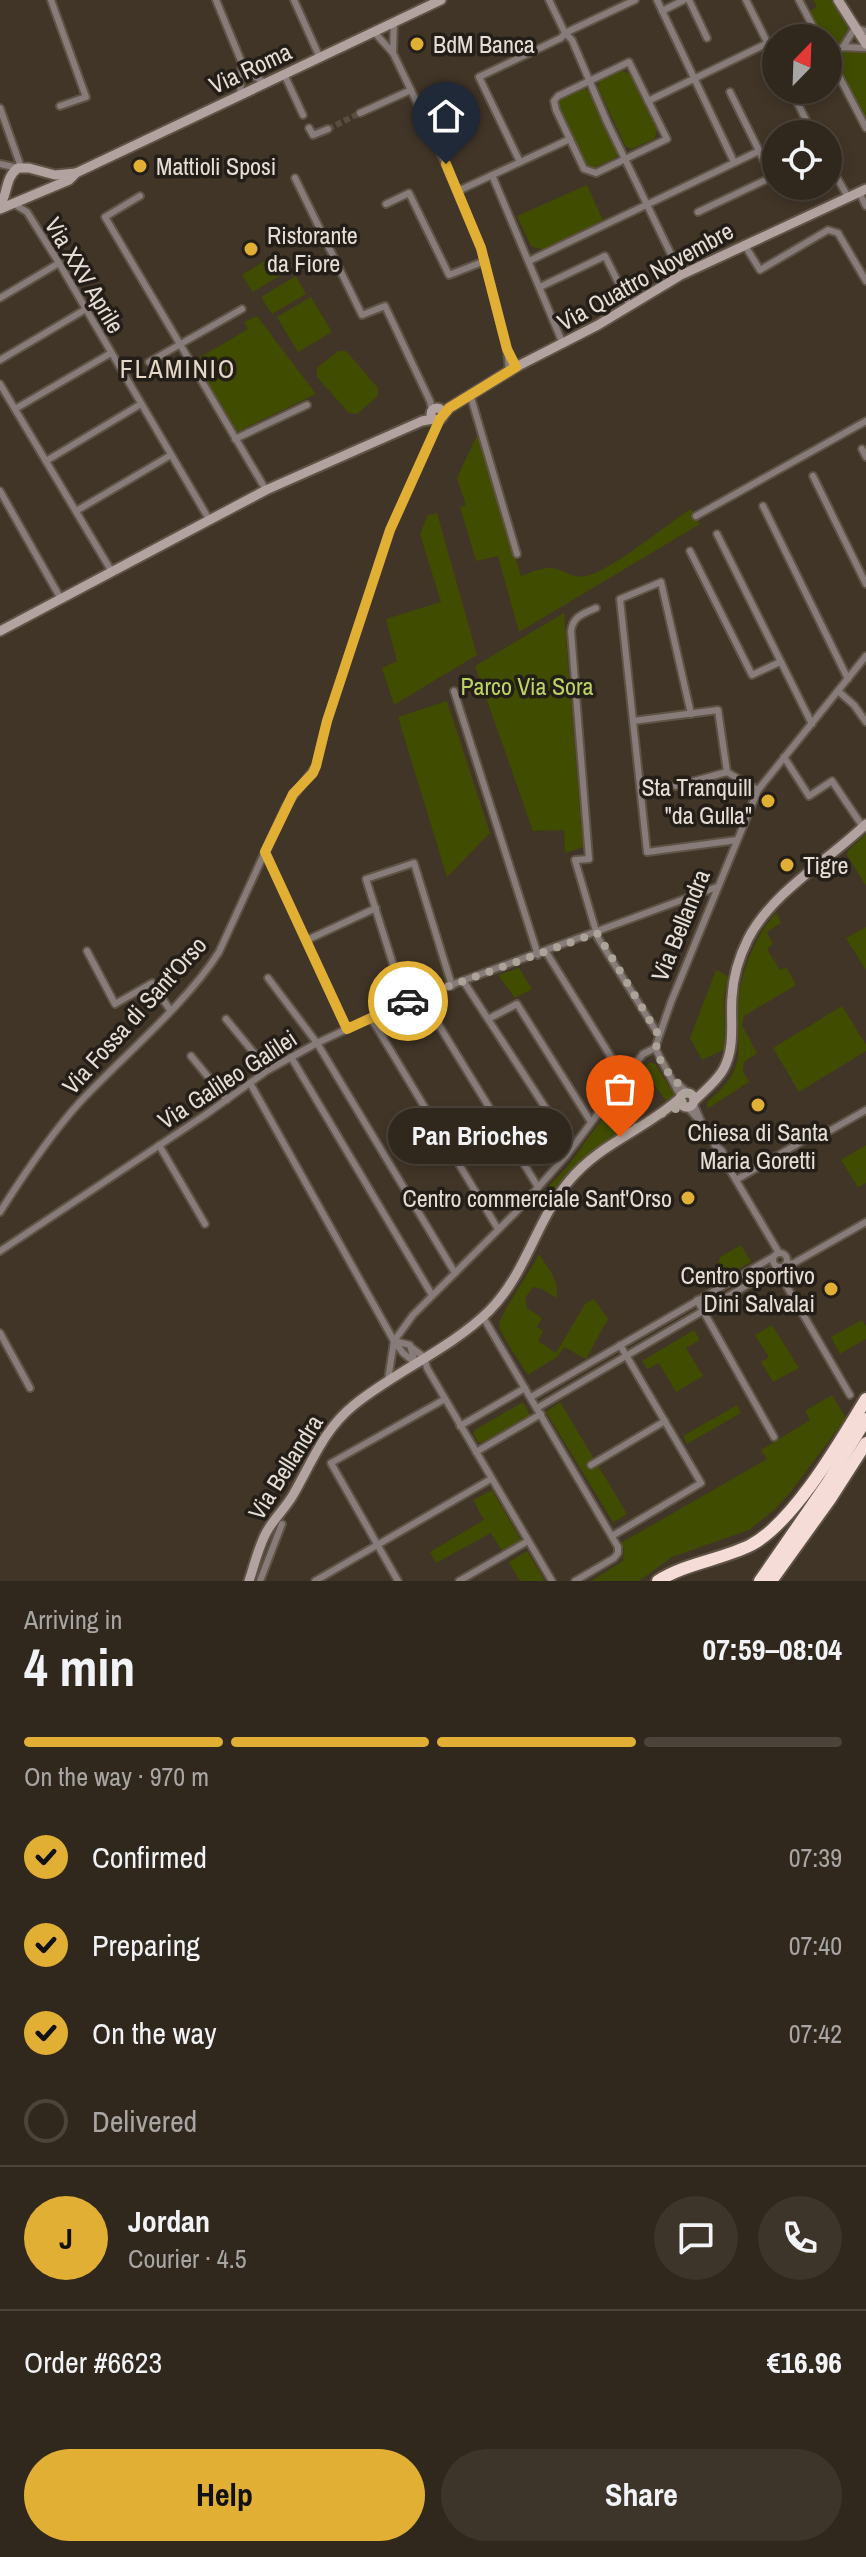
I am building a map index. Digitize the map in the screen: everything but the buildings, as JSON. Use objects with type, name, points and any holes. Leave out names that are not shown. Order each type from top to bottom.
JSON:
[{"type":"highway","points":[[658,1581],[677,1570],[748,1546],[773,1529],[806,1489],[866,1399]]},
{"type":"highway","points":[[760,1581],[827,1484],[866,1419]]},
{"type":"highway","points":[[771,1581],[866,1443]]},
{"type":"main road","name":"Via Roma","points":[[38,172],[76,173],[441,0]]},
{"type":"main road","points":[[838,0],[861,30],[866,46]]},
{"type":"main road","points":[[20,167],[38,172],[42,181],[39,191],[0,208],[11,173],[20,167]]},
{"type":"main road","name":"Via Roma","points":[[39,191],[69,180],[76,173]]},
{"type":"main road","points":[[8,185],[15,194],[25,197]]},
{"type":"main road","name":"Via Quattro Novembre","points":[[0,631],[266,490],[422,421],[681,275],[863,190]]},
{"type":"main road","points":[[687,1100],[711,1084],[724,1068],[730,1051],[737,964],[750,935],[775,903],[864,826]]},
{"type":"main road","name":"Via Bellandra","points":[[249,1581],[265,1535],[289,1501],[323,1438],[352,1406],[483,1317],[516,1276],[552,1205],[572,1177],[610,1143],[687,1100]]},
{"type":"street","points":[[51,0],[86,97],[60,106]]},
{"type":"street","points":[[216,0],[252,89]]},
{"type":"street","points":[[294,0],[320,58]]},
{"type":"street","points":[[549,0],[565,33],[572,40],[681,275]]},
{"type":"street","points":[[520,162],[479,77],[635,0]]},
{"type":"street","points":[[657,0],[734,162]]},
{"type":"street","points":[[662,11],[686,0],[707,38]]},
{"type":"street","points":[[746,0],[762,31]]},
{"type":"street","points":[[799,0],[812,24]]},
{"type":"street","points":[[393,53],[394,22]]},
{"type":"street","points":[[378,30],[392,44]]},
{"type":"street","points":[[378,30],[393,53],[458,191],[485,261],[512,369]]},
{"type":"street","points":[[843,47],[861,30]]},
{"type":"street","points":[[648,101],[762,46]]},
{"type":"street","points":[[843,47],[866,46]]},
{"type":"street","points":[[629,62],[648,101],[667,139],[596,173],[584,169],[554,101],[558,96],[629,62]]},
{"type":"street","points":[[284,74],[303,115]]},
{"type":"street","points":[[247,76],[265,83]]},
{"type":"street","points":[[240,95],[247,76]]},
{"type":"street","points":[[842,81],[866,128]]},
{"type":"street","points":[[360,113],[411,90]]},
{"type":"street","points":[[698,212],[772,177],[730,92]]},
{"type":"street","points":[[0,108],[20,167],[0,164]]},
{"type":"street","points":[[309,128],[313,135],[328,129]]},
{"type":"street","points":[[458,191],[570,139]]},
{"type":"street","points":[[529,261],[759,151]]},
{"type":"street","points":[[0,172],[8,185]]},
{"type":"street","points":[[492,175],[563,344]]},
{"type":"street","points":[[295,178],[362,315],[385,306],[437,412]]},
{"type":"street","points":[[842,186],[848,197]]},
{"type":"street","points":[[863,190],[866,206]]},
{"type":"street","points":[[386,204],[409,193],[449,275],[485,261]]},
{"type":"street","points":[[140,196],[105,217],[266,490]]},
{"type":"street","name":"Via XXV Aprile","points":[[25,197],[27,212],[210,521]]},
{"type":"street","name":"Via XXV Aprile","points":[[14,204],[27,212]]},
{"type":"street","points":[[744,244],[760,270],[828,230],[833,230],[838,233],[866,281]]},
{"type":"street","points":[[540,287],[605,256],[630,306]]},
{"type":"street","points":[[0,298],[59,263]]},
{"type":"street","points":[[0,360],[86,309]]},
{"type":"street","points":[[149,362],[242,309]]},
{"type":"street","points":[[15,409],[111,353]]},
{"type":"street","points":[[0,384],[112,572]]},
{"type":"street","points":[[470,394],[517,554]]},
{"type":"street","points":[[46,461],[141,404]]},
{"type":"street","points":[[235,439],[307,405]]},
{"type":"street","name":"Via Fossa di Sant'Orso","points":[[0,1212],[56,1130],[170,1010],[219,952],[293,794],[316,766],[327,721],[390,530],[434,432],[437,412]]},
{"type":"street","points":[[696,516],[866,421]]},
{"type":"street","points":[[862,449],[866,457]]},
{"type":"street","points":[[76,511],[171,455]]},
{"type":"street","points":[[813,476],[866,584]]},
{"type":"street","points":[[0,491],[61,599]]},
{"type":"street","points":[[763,506],[848,679]]},
{"type":"street","points":[[717,534],[812,724]]},
{"type":"street","points":[[690,551],[752,675],[780,662]]},
{"type":"street","points":[[691,714],[661,582],[620,599],[647,852],[737,840]]},
{"type":"street","points":[[596,608],[578,616],[572,622],[571,631],[589,859],[575,860],[597,933],[658,1034]]},
{"type":"street","name":"Via Bellandra","points":[[655,1048],[658,1034],[758,790],[866,656]]},
{"type":"street","points":[[454,691],[542,954],[624,1078]]},
{"type":"street","points":[[838,691],[854,705],[866,722]]},
{"type":"street","points":[[633,721],[718,710],[727,772]]},
{"type":"street","points":[[784,757],[809,796],[832,781],[864,826]]},
{"type":"street","points":[[676,786],[727,772],[758,790]]},
{"type":"street","points":[[265,852],[347,1029]]},
{"type":"street","points":[[405,1002],[366,879],[414,863],[452,986]]},
{"type":"street","name":"Via Galileo Galilei","points":[[0,1251],[268,1070],[317,1043],[405,1002],[717,887]]},
{"type":"street","points":[[307,940],[376,908]]},
{"type":"street","points":[[87,951],[115,1004],[152,983],[170,1010]]},
{"type":"street","points":[[268,978],[317,1043],[455,1273]]},
{"type":"street","points":[[464,982],[552,1118]]},
{"type":"street","points":[[421,996],[538,1187]]},
{"type":"street","points":[[490,1018],[517,1004],[591,1122]]},
{"type":"street","points":[[371,1018],[498,1229]]},
{"type":"street","points":[[226,1019],[268,1070]]},
{"type":"street","points":[[388,1380],[394,1341],[432,1295],[566,1156],[643,1054],[655,1048],[715,1145],[716,1154],[736,1180],[776,1255],[774,1264],[794,1263],[866,1222]]},
{"type":"street","points":[[191,1056],[227,1100]]},
{"type":"street","points":[[291,1057],[432,1295]]},
{"type":"street","points":[[250,1083],[394,1341],[403,1353],[420,1360]]},
{"type":"street","points":[[736,1180],[818,1132],[831,1130],[866,1110]]},
{"type":"street","name":"Via Galileo Galilei","points":[[159,1145],[205,1224]]},
{"type":"street","points":[[531,1397],[776,1255],[785,1255],[783,1281],[850,1395]]},
{"type":"street","points":[[476,1452],[627,1356],[783,1265]]},
{"type":"street","points":[[697,1300],[774,1437]]},
{"type":"street","points":[[483,1317],[618,1547],[618,1553],[575,1581]]},
{"type":"street","points":[[0,1333],[30,1388]]},
{"type":"street","points":[[394,1341],[412,1348],[427,1368],[552,1581]]},
{"type":"street","points":[[612,1536],[701,1483],[620,1345]]},
{"type":"street","points":[[460,1426],[525,1388]]},
{"type":"street","points":[[398,1581],[331,1463],[445,1399]]},
{"type":"street","points":[[591,1465],[665,1421]]},
{"type":"street","points":[[315,1581],[491,1479]]},
{"type":"street","name":"Via Bellandra","points":[[260,1581],[282,1524]]},
{"type":"street","points":[[459,1581],[528,1541]]},
{"type":"green space","points":[[813,0],[834,0],[856,38],[842,44],[842,24],[814,24],[808,12],[817,7]]},
{"type":"green space","points":[[859,43],[866,53],[866,123],[842,77],[842,51]]},
{"type":"green space","points":[[620,70],[630,74],[657,130],[654,139],[632,149],[626,147],[598,88],[599,80]]},
{"type":"green space","points":[[583,87],[590,92],[618,151],[617,157],[594,168],[585,165],[559,110],[563,98]]},
{"type":"green space","points":[[587,185],[603,220],[543,250],[531,246],[517,216]]},
{"type":"green space","points":[[276,254],[287,271],[253,292],[242,275]]},
{"type":"green space","points":[[296,276],[306,294],[272,314],[261,297]]},
{"type":"green space","points":[[311,297],[332,332],[298,352],[277,317]]},
{"type":"green space","points":[[257,316],[316,394],[237,432],[194,361],[248,329],[244,322]]},
{"type":"green space","points":[[338,351],[346,351],[378,388],[378,396],[357,414],[349,413],[317,377],[317,368]]},
{"type":"green space","points":[[477,435],[521,576],[547,568],[586,576],[610,565],[691,509],[700,524],[519,632],[498,556],[476,561],[460,507],[466,505],[457,478]]},
{"type":"green space","points":[[437,513],[477,655],[394,705],[382,668],[397,661],[386,619],[441,602],[420,534],[428,515]]},
{"type":"green space","name":"Parco Via Sora","points":[[564,613],[583,847],[565,853],[564,830],[533,831],[475,666]]},
{"type":"green space","points":[[447,701],[490,833],[447,877],[398,717]]},
{"type":"green space","points":[[866,834],[866,886],[847,855]]},
{"type":"green space","points":[[776,912],[781,923],[767,932],[773,944],[767,949],[780,970],[786,967],[796,985],[744,1016],[742,1025],[757,1053],[744,1062],[743,1071],[749,1082],[707,1109],[707,1102],[721,1089],[736,1067],[742,978],[756,943]]},
{"type":"green space","points":[[866,927],[866,970],[846,938]]},
{"type":"green space","points":[[519,968],[532,989],[515,998],[498,975]]},
{"type":"green space","points":[[716,970],[728,976],[724,997],[725,1049],[702,1060],[690,1038]]},
{"type":"green space","points":[[842,1006],[866,1045],[866,1051],[799,1092],[773,1048]]},
{"type":"green space","points":[[650,1062],[655,1064],[675,1096],[666,1101],[651,1080],[626,1096],[640,1118],[574,1169],[544,1211],[536,1200],[567,1167],[624,1089]]},
{"type":"green space","points":[[866,1145],[866,1183],[858,1187],[841,1160]]},
{"type":"green space","points":[[741,1245],[751,1262],[714,1283],[720,1257]]},
{"type":"green space","points":[[539,1254],[552,1275],[557,1292],[556,1298],[533,1287],[525,1298],[527,1308],[542,1318],[537,1327],[543,1331],[538,1341],[556,1353],[585,1304],[594,1299],[608,1319],[586,1359],[564,1347],[557,1357],[528,1375],[499,1326]]},
{"type":"green space","points":[[862,1320],[866,1326],[866,1339],[840,1354],[831,1337]]},
{"type":"green space","points":[[772,1325],[799,1368],[773,1382],[761,1362],[769,1357],[755,1335]]},
{"type":"green space","points":[[694,1330],[700,1340],[686,1348],[703,1376],[676,1392],[659,1363],[647,1369],[642,1361]]},
{"type":"green space","points":[[832,1395],[846,1418],[789,1494],[749,1530],[672,1557],[639,1581],[591,1581],[623,1561],[621,1543],[767,1459],[761,1450],[810,1420],[805,1411]]},
{"type":"green space","points":[[523,1402],[530,1415],[478,1442],[473,1433],[475,1430]]},
{"type":"green space","points":[[560,1402],[627,1514],[614,1522],[616,1527],[546,1412]]},
{"type":"green space","points":[[737,1405],[741,1413],[687,1444],[683,1436]]},
{"type":"green space","points":[[492,1490],[521,1540],[502,1551],[491,1533],[436,1563],[430,1552],[484,1520],[473,1500]]},
{"type":"green space","points":[[527,1551],[545,1581],[520,1581],[509,1562]]},
{"type":"tunnel","points":[[328,129],[360,113]]},
{"type":"way so far","points":[[408,1001],[597,933],[658,1034],[655,1048],[659,1057],[674,1081],[688,1093],[680,1098],[685,1106],[663,1113],[620,1137]]},
{"type":"place","name":"BdM Banca","points":[[417,44]]},
{"type":"place","name":"Mattioli Sposi","points":[[140,166]]},
{"type":"place","name":"Ristorante da Fiore","points":[[251,249]]},
{"type":"place","name":"Sta Tranquill \"da Gulla\"","points":[[768,801]]},
{"type":"place","name":"Tigre","points":[[787,865]]},
{"type":"place","name":"Chiesa di Santa Maria Goretti","points":[[758,1105]]},
{"type":"place","name":"Pan Brioches","points":[[620,1137]]},
{"type":"place","name":"Centro commerciale Sant'Orso","points":[[688,1198]]},
{"type":"place","name":"Centro sportivo Dini Salvalai","points":[[831,1289]]},
{"type":"district","name":"FLAMINIO","points":[[178,368]]},
{"type":"route","points":[[408,1001],[347,1029],[265,852],[293,794],[316,766],[327,721],[390,530],[440,419],[449,408],[516,367],[507,349],[481,248],[446,164]]}]
